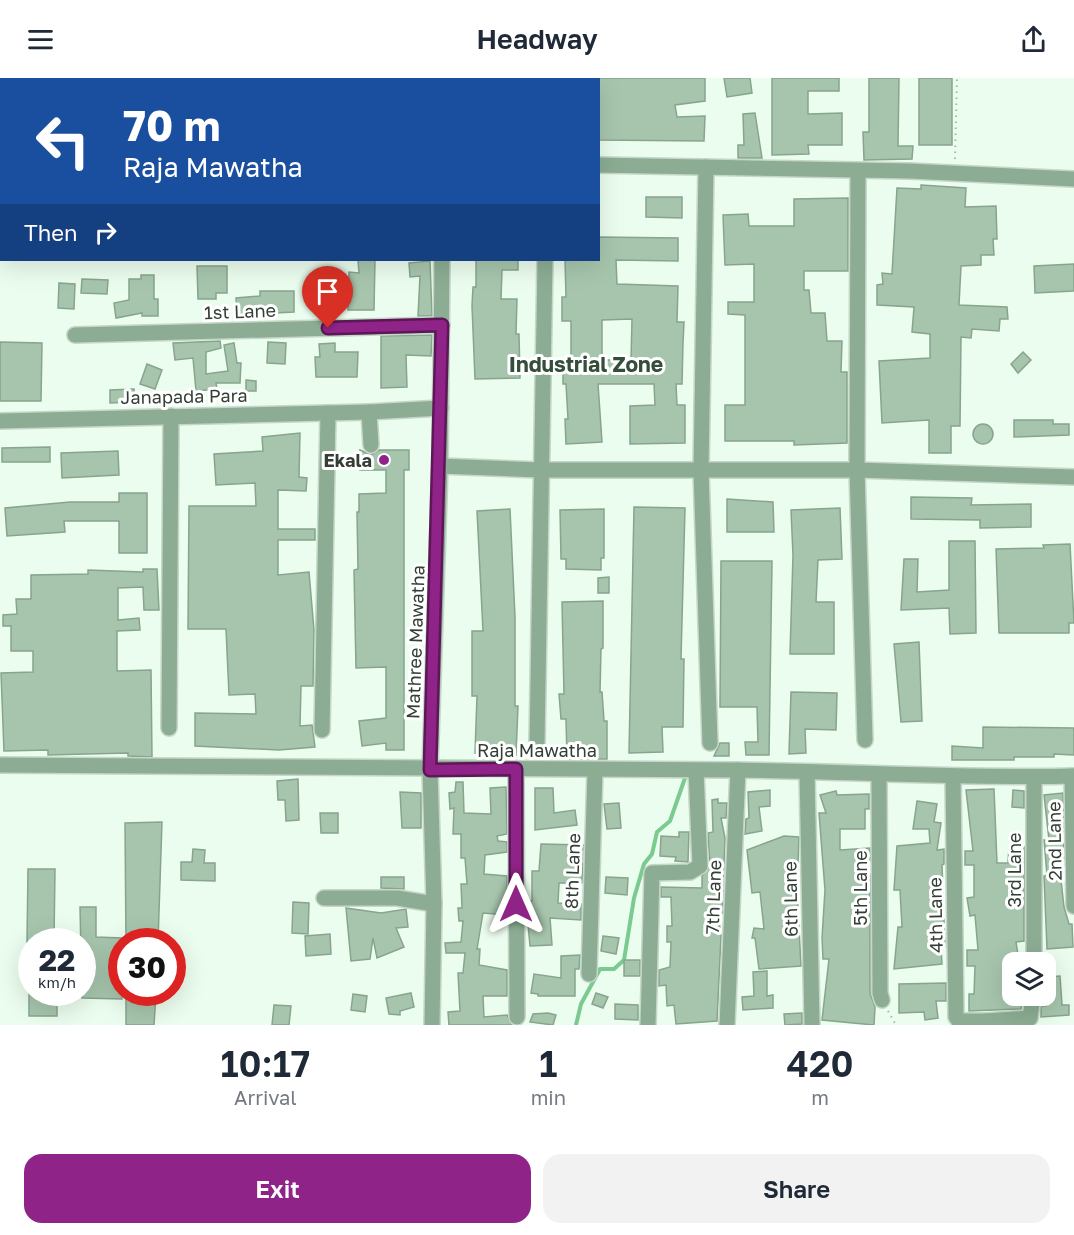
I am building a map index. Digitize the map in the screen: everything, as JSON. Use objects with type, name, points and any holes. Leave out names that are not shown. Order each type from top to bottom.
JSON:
[{"type":"street","points":[[600,165],[955,173],[1074,179]]},
{"type":"street","points":[[706,167],[701,471],[710,743]]},
{"type":"street","points":[[858,172],[857,470],[865,740]]},
{"type":"street","name":"Mathree Mawatha","points":[[432,1025],[434,904],[430,770],[440,466],[442,261]]},
{"type":"street","points":[[537,744],[545,261]]},
{"type":"street","name":"1st Lane","points":[[75,335],[442,325]]},
{"type":"street","name":"Janapada Para","points":[[0,421],[369,412],[441,408]]},
{"type":"street","points":[[369,412],[371,445]]},
{"type":"street","points":[[322,730],[328,413]]},
{"type":"street","points":[[169,728],[171,416]]},
{"type":"street","points":[[440,466],[540,470],[857,470],[1074,477]]},
{"type":"street","name":"Raja Mawatha","points":[[0,765],[430,770],[738,770],[953,777],[1073,776]]},
{"type":"street","points":[[516,769],[517,1017]]},
{"type":"street","name":"8th Lane","points":[[589,975],[595,770]]},
{"type":"street","name":"7th Lane","points":[[727,1025],[738,770]]},
{"type":"street","points":[[648,1025],[652,873],[690,872],[700,866],[696,771]]},
{"type":"street","name":"6th Lane","points":[[807,772],[812,1025]]},
{"type":"street","name":"5th Lane","points":[[879,774],[880,993],[882,1000]]},
{"type":"street","name":"2nd Lane","points":[[1073,776],[1074,906]]},
{"type":"street","name":"4th Lane","points":[[953,777],[956,1017],[959,1021],[985,1023]]},
{"type":"street","name":"3rd Lane","points":[[1034,777],[1034,952]]},
{"type":"street","points":[[324,898],[397,898],[434,904]]},
{"type":"street","points":[[985,1023],[1030,1018],[1032,1006]]},
{"type":"path","points":[[955,173],[957,78]]},
{"type":"building","points":[[600,78],[705,78],[705,101],[675,105],[677,117],[705,116],[704,141],[600,140]]},
{"type":"building","points":[[724,78],[750,78],[752,93],[727,97]]},
{"type":"building","points":[[772,78],[839,78],[839,91],[808,91],[808,114],[842,113],[842,145],[808,145],[809,154],[772,155]]},
{"type":"building","points":[[869,78],[899,78],[898,146],[913,146],[912,159],[864,160],[863,132],[869,132]]},
{"type":"building","points":[[919,78],[952,78],[952,145],[919,145]]},
{"type":"building","points":[[755,113],[762,158],[738,158],[738,145],[744,145],[743,114]]},
{"type":"building","points":[[921,185],[966,188],[965,207],[996,206],[997,239],[993,239],[994,255],[981,255],[981,265],[961,266],[959,305],[1007,307],[1008,319],[1000,319],[999,331],[972,329],[971,338],[961,337],[960,426],[951,426],[951,453],[929,453],[929,420],[882,423],[879,361],[930,358],[930,334],[912,332],[914,307],[877,305],[877,285],[883,284],[882,273],[892,274],[897,188],[921,189]]},
{"type":"building","points":[[646,197],[682,197],[682,218],[646,217]]},
{"type":"building","points":[[848,198],[848,271],[804,271],[804,290],[809,290],[811,313],[825,313],[827,341],[842,341],[841,372],[847,372],[847,443],[794,445],[794,441],[725,441],[725,405],[745,405],[745,315],[728,314],[728,302],[754,302],[754,264],[725,265],[723,215],[748,214],[749,226],[794,226],[794,199]]},
{"type":"building","points":[[600,237],[678,238],[678,261],[616,260],[617,284],[678,286],[677,322],[684,322],[682,384],[676,384],[677,405],[685,405],[685,443],[630,444],[630,406],[655,405],[654,384],[598,384],[602,442],[566,444],[565,419],[568,419],[566,384],[563,384],[563,360],[571,360],[571,321],[562,321],[562,297],[566,297],[565,261],[600,261]],"holes":[[[632,319],[631,360],[602,360],[602,320]]]},
{"type":"building","points":[[358,261],[375,261],[374,310],[348,310],[349,272],[359,273]]},
{"type":"building","points":[[430,261],[432,316],[418,316],[420,276],[410,277],[409,263]]},
{"type":"building","points":[[476,261],[518,261],[518,270],[502,270],[501,299],[517,299],[516,334],[519,334],[520,378],[475,379],[472,306],[473,287],[476,287]]},
{"type":"building","points":[[1074,264],[1074,291],[1035,293],[1034,266]]},
{"type":"building","points":[[197,266],[227,266],[227,293],[216,293],[216,299],[198,299]]},
{"type":"building","points":[[141,275],[154,275],[154,299],[158,299],[158,316],[142,316],[142,313],[116,318],[114,303],[129,300],[129,279],[141,279]]},
{"type":"building","points":[[82,279],[108,280],[107,294],[81,293]]},
{"type":"building","points":[[59,283],[75,284],[74,309],[58,308]]},
{"type":"building","points":[[260,291],[294,291],[294,312],[237,315],[236,298],[260,296]]},
{"type":"building","points":[[432,335],[431,356],[406,355],[407,387],[381,388],[381,336]]},
{"type":"building","points":[[220,341],[221,348],[206,352],[206,374],[228,371],[224,345],[234,343],[237,363],[241,363],[240,383],[216,383],[217,389],[196,391],[193,358],[175,360],[173,343]]},
{"type":"building","points":[[0,342],[42,343],[41,401],[0,401]]},
{"type":"building","points":[[268,342],[286,343],[285,364],[267,363]]},
{"type":"building","points":[[335,343],[335,352],[358,352],[357,377],[316,377],[315,357],[320,357],[319,344]]},
{"type":"building","points":[[1023,352],[1031,360],[1018,373],[1011,364]]},
{"type":"building","points":[[147,364],[162,370],[155,389],[140,384]]},
{"type":"building","points":[[246,380],[256,381],[256,391],[246,391]]},
{"type":"building","points":[[134,389],[135,402],[110,403],[110,390]]},
{"type":"building","points":[[1014,420],[1053,420],[1053,424],[1069,424],[1069,435],[1014,437]]},
{"type":"building","points":[[979,424],[987,424],[993,430],[993,438],[987,444],[979,444],[973,438],[973,430]]},
{"type":"building","points":[[300,433],[299,477],[307,478],[306,491],[278,490],[278,529],[315,529],[315,540],[278,540],[278,575],[309,572],[314,630],[313,686],[301,686],[300,726],[312,725],[315,747],[279,750],[195,746],[195,713],[256,714],[255,694],[229,695],[226,629],[188,629],[189,506],[256,506],[255,483],[216,485],[214,454],[263,451],[262,437]]},
{"type":"building","points":[[50,447],[50,462],[2,462],[2,448]]},
{"type":"building","points":[[360,450],[371,455],[379,450],[409,450],[409,470],[404,470],[404,750],[386,750],[386,743],[362,746],[359,721],[386,718],[386,667],[356,668],[354,570],[358,569],[357,512],[359,512],[359,494],[386,493],[386,470],[360,470]]},
{"type":"building","points":[[118,451],[119,475],[62,478],[61,453]]},
{"type":"building","points":[[119,493],[147,493],[147,553],[119,553],[119,521],[64,521],[65,532],[7,536],[5,508],[70,502],[119,502]]},
{"type":"building","points":[[911,497],[972,498],[971,505],[1031,504],[1031,527],[980,528],[980,520],[911,519]]},
{"type":"building","points":[[727,499],[773,502],[774,532],[727,532]]},
{"type":"building","points":[[634,507],[685,508],[681,659],[684,659],[683,727],[662,727],[663,752],[629,753]]},
{"type":"building","points":[[840,508],[842,559],[818,560],[816,602],[834,602],[834,654],[790,654],[793,555],[791,510]]},
{"type":"building","points":[[510,509],[515,617],[515,706],[518,706],[516,755],[475,753],[477,696],[472,696],[472,631],[483,631],[477,511]]},
{"type":"building","points":[[604,509],[604,558],[601,558],[601,570],[566,569],[566,559],[561,559],[560,510]]},
{"type":"building","points":[[949,541],[975,541],[976,633],[950,634],[949,608],[901,610],[904,559],[918,559],[917,592],[949,590]]},
{"type":"building","points":[[1070,544],[1074,623],[1069,623],[1069,633],[999,633],[996,549],[1044,548],[1043,545]]},
{"type":"building","points":[[721,561],[772,561],[769,755],[746,755],[745,742],[758,742],[757,707],[720,707]]},
{"type":"building","points":[[143,569],[157,569],[159,610],[144,610],[143,587],[118,588],[118,620],[139,618],[140,630],[117,631],[117,671],[151,670],[152,757],[128,756],[128,753],[48,755],[48,750],[4,751],[1,673],[33,672],[33,651],[11,651],[11,626],[3,626],[3,615],[17,614],[16,599],[31,599],[31,575],[88,574],[88,570],[143,572]]},
{"type":"building","points":[[609,577],[609,593],[598,593],[598,578]]},
{"type":"building","points":[[603,601],[600,692],[602,692],[604,721],[607,721],[607,759],[567,759],[566,719],[561,719],[559,694],[564,694],[562,602]]},
{"type":"building","points":[[919,642],[922,721],[901,722],[894,644]]},
{"type":"building","points":[[791,692],[837,693],[836,730],[805,729],[806,753],[789,754]]},
{"type":"building","points":[[983,727],[1074,728],[1074,755],[1014,757],[1014,760],[952,760],[952,746],[983,748]]},
{"type":"building","points":[[720,743],[729,743],[729,756],[714,756]]},
{"type":"building","points":[[298,779],[299,820],[286,821],[285,800],[278,800],[277,781]]},
{"type":"building","points":[[456,782],[463,782],[464,813],[491,814],[490,788],[506,787],[507,834],[497,836],[498,841],[507,842],[507,852],[485,855],[484,874],[507,876],[507,915],[483,913],[477,949],[480,949],[479,965],[507,970],[507,996],[483,996],[484,1017],[507,1015],[512,1025],[449,1025],[448,1012],[460,1011],[458,973],[463,973],[465,953],[446,953],[445,943],[461,942],[463,921],[459,921],[458,908],[462,908],[461,884],[467,884],[465,858],[461,858],[461,834],[453,834],[454,808],[450,809],[449,793],[455,792]]},
{"type":"building","points":[[535,788],[553,788],[554,813],[575,810],[577,825],[535,830]]},
{"type":"building","points":[[994,789],[997,863],[1008,863],[1009,847],[1024,847],[1024,941],[1016,942],[1018,952],[1002,952],[1002,1006],[1022,1006],[1021,1009],[969,1011],[969,994],[974,994],[975,966],[967,966],[967,950],[978,950],[975,915],[970,916],[967,898],[974,897],[974,865],[965,865],[965,851],[973,851],[966,790]]},
{"type":"building","points":[[770,790],[770,806],[759,807],[762,831],[745,834],[746,819],[749,818],[748,792]]},
{"type":"building","points":[[1013,790],[1024,791],[1024,808],[1012,807]]},
{"type":"building","points":[[836,791],[837,795],[869,794],[869,809],[865,809],[865,829],[840,829],[840,850],[870,848],[870,861],[867,861],[870,876],[870,993],[875,1007],[874,1025],[822,1020],[829,959],[823,959],[825,890],[819,813],[826,813],[820,795]]},
{"type":"building","points":[[400,792],[421,793],[421,828],[402,828]]},
{"type":"building","points":[[1063,793],[1064,861],[1059,862],[1064,907],[1069,924],[1072,924],[1073,947],[1047,949],[1044,876],[1047,875],[1044,840],[1049,840],[1044,795]]},
{"type":"building","points":[[718,799],[718,803],[727,803],[726,818],[721,818],[725,838],[722,914],[718,914],[721,936],[717,1021],[676,1024],[674,1005],[667,1006],[666,985],[659,986],[659,970],[670,967],[671,942],[667,942],[667,926],[672,926],[671,897],[661,897],[661,887],[702,888],[702,876],[710,866],[708,833],[713,832],[712,800]]},
{"type":"building","points":[[917,801],[937,804],[934,822],[941,823],[937,850],[944,849],[944,864],[942,865],[945,947],[941,947],[942,964],[894,969],[898,927],[902,927],[900,890],[894,890],[897,846],[930,843],[929,829],[913,829]]},
{"type":"building","points":[[619,803],[621,828],[607,829],[604,804]]},
{"type":"building","points":[[320,813],[338,813],[338,833],[321,833]]},
{"type":"building","points":[[162,822],[158,928],[126,928],[125,823]]},
{"type":"building","points":[[679,832],[689,832],[688,862],[675,861],[676,857],[660,856],[661,836],[679,837]]},
{"type":"building","points":[[784,836],[799,837],[797,891],[801,966],[759,969],[755,938],[752,938],[754,928],[764,929],[760,892],[752,893],[747,850]]},
{"type":"building","points":[[541,844],[583,845],[582,883],[559,883],[558,903],[581,904],[581,920],[550,918],[552,945],[530,946],[526,901],[532,901],[532,871],[539,871]]},
{"type":"building","points":[[193,849],[205,850],[204,863],[215,863],[215,881],[181,880],[181,862],[192,862]]},
{"type":"building","points":[[28,869],[55,869],[54,928],[27,928]]},
{"type":"building","points":[[381,877],[404,877],[404,889],[381,888]]},
{"type":"building","points":[[606,877],[628,878],[627,895],[605,893]]},
{"type":"building","points":[[293,902],[309,903],[308,934],[292,933]]},
{"type":"building","points":[[80,907],[96,907],[96,928],[80,928]]},
{"type":"building","points":[[346,908],[381,913],[406,909],[408,927],[396,928],[404,947],[377,958],[373,938],[370,959],[351,961]]},
{"type":"building","points":[[330,934],[331,954],[306,956],[305,936]]},
{"type":"building","points":[[603,936],[619,938],[616,954],[601,951]]},
{"type":"building","points":[[96,937],[108,937],[108,999],[96,998]]},
{"type":"building","points":[[580,955],[579,969],[575,969],[575,996],[538,996],[538,994],[531,993],[534,974],[561,978],[561,956]]},
{"type":"building","points":[[624,960],[640,960],[640,976],[624,976]]},
{"type":"building","points":[[767,971],[767,996],[773,995],[773,1008],[743,1010],[742,997],[754,996],[753,972]]},
{"type":"building","points":[[1056,976],[1060,976],[1062,1005],[1069,1005],[1069,1015],[1041,1017],[1041,1006],[1056,1006]]},
{"type":"building","points":[[946,983],[946,1001],[936,1001],[938,1018],[925,1020],[924,1012],[899,1013],[899,984]]},
{"type":"building","points":[[411,993],[414,1007],[400,1011],[400,1015],[389,1014],[386,998]]},
{"type":"building","points":[[596,993],[608,997],[603,1008],[592,1004]]},
{"type":"building","points":[[353,994],[367,996],[365,1012],[351,1010]]},
{"type":"building","points":[[615,1004],[638,1005],[638,1020],[615,1019]]},
{"type":"building","points":[[274,1005],[291,1006],[289,1025],[272,1025]]},
{"type":"building","points":[[29,1006],[57,1006],[57,1016],[29,1016]]},
{"type":"building","points":[[126,1006],[155,1006],[154,1025],[126,1025]]},
{"type":"building","points":[[802,1013],[802,1024],[785,1025],[784,1014]]},
{"type":"building","points":[[533,1014],[556,1015],[553,1025],[530,1022]]},
{"type":"waterway","points":[[576,1025],[581,1004],[600,969],[614,969],[624,960],[634,898],[644,864],[652,854],[657,832],[670,821],[685,778]]},
{"type":"place","name":"Ekala","points":[[384,460]]},
{"type":"district","name":"Industrial Zone","points":[[586,364]]},
{"type":"route","points":[[328,328],[442,325],[440,466],[430,770],[516,769],[516,904]]}]
